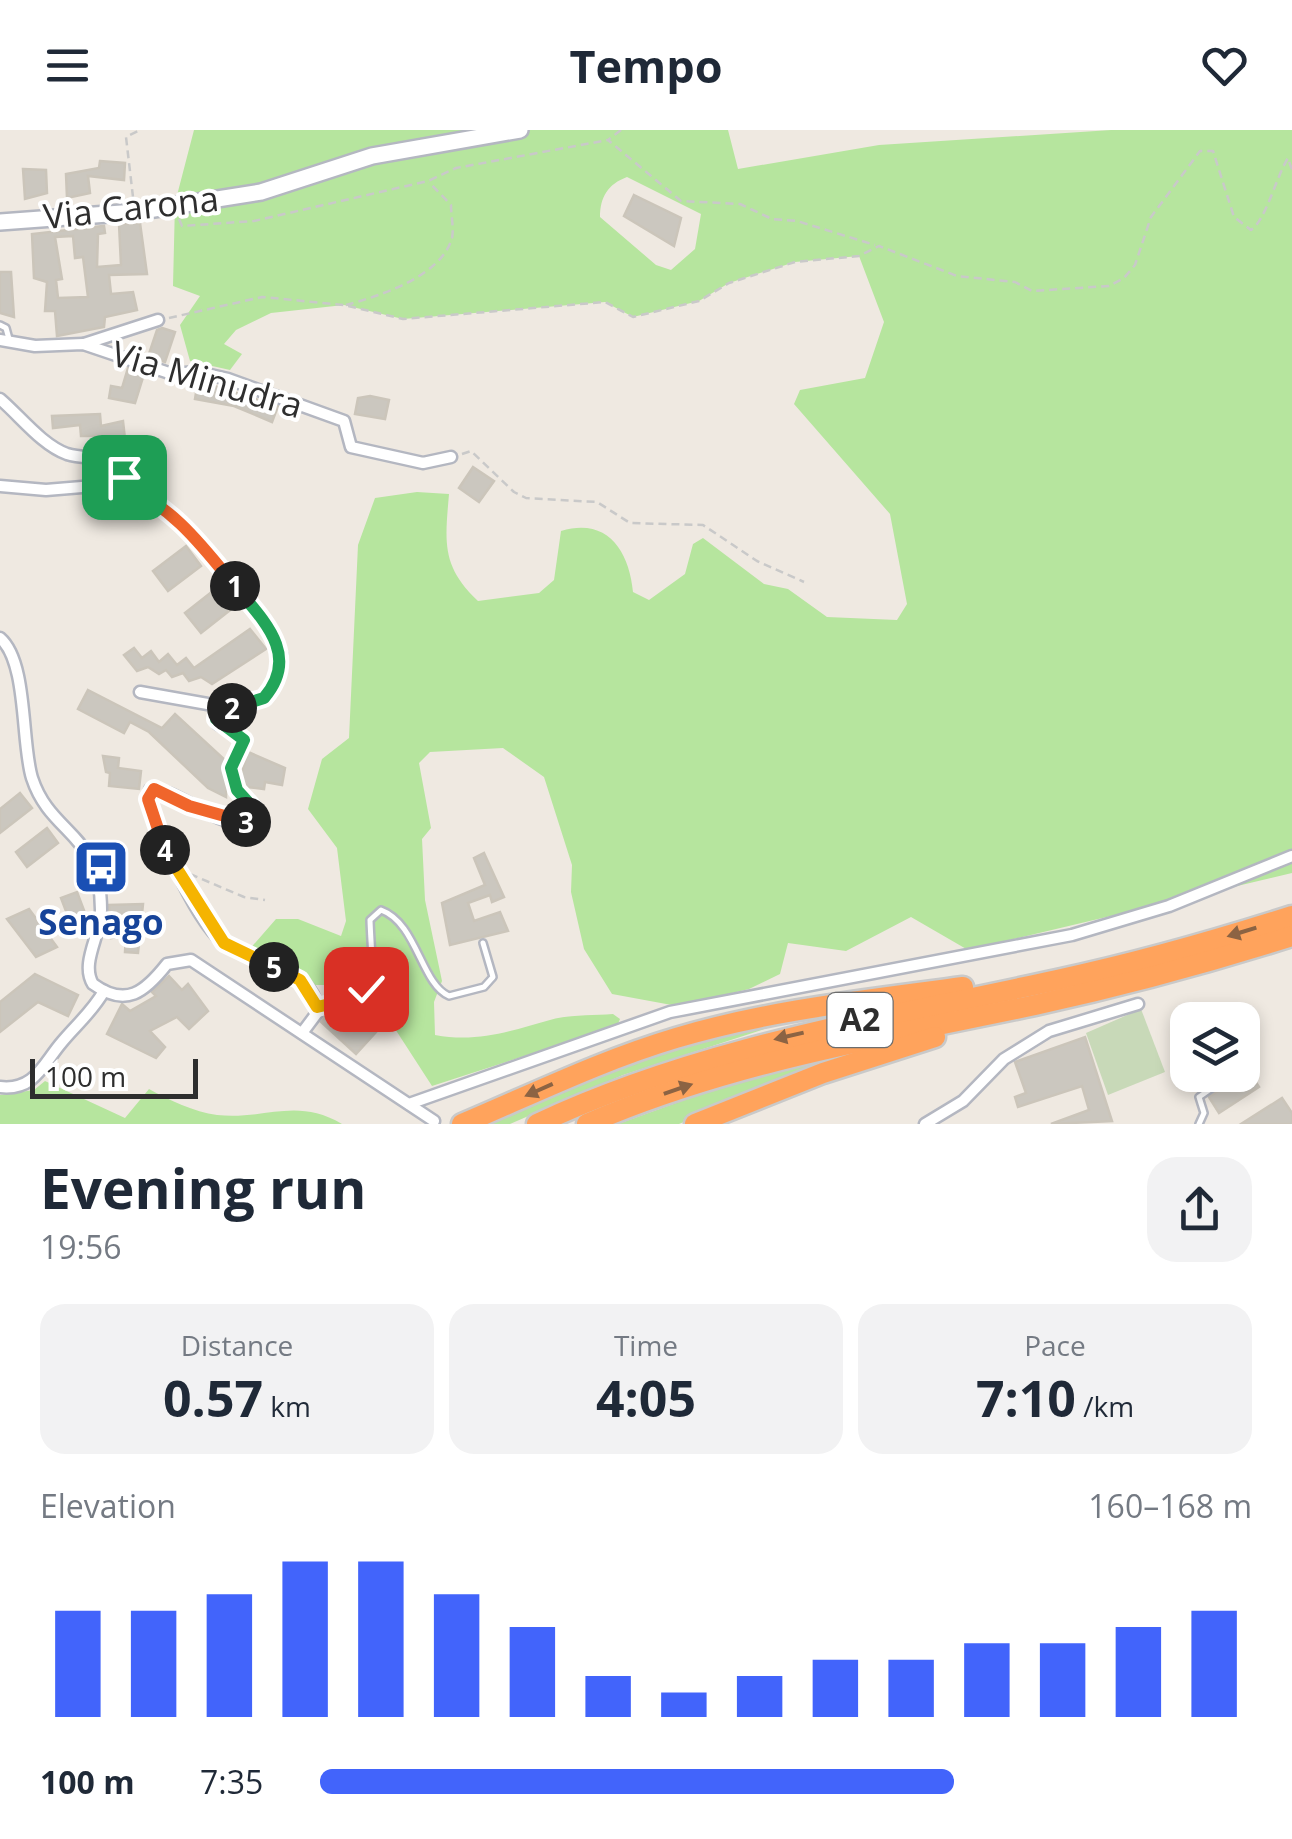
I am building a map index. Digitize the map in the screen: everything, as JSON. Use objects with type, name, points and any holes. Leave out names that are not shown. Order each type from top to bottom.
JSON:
[{"type":"highway","name":"A2","points":[[537,1124],[628,1086],[742,1048],[1192,946],[1292,916]]},
{"type":"highway","name":"A2","points":[[586,1124],[674,1090],[775,1060],[1038,1004],[1292,936]]},
{"type":"highway","points":[[462,1124],[619,1057],[720,1027],[1038,974],[1138,952],[1192,946]]},
{"type":"highway","points":[[695,1124],[882,1053],[1152,987],[1206,962]]},
{"type":"street","name":"Via Carona","points":[[0,222],[135,212],[262,192],[372,156],[520,130]]},
{"type":"street","points":[[83,344],[158,320]]},
{"type":"street","name":"Via Minudra","points":[[4,340],[35,346],[83,344],[172,374],[197,372],[228,380],[344,421],[351,448],[424,463],[452,457]]},
{"type":"street","points":[[0,399],[56,448],[116,463],[124,473],[118,484]]},
{"type":"street","points":[[0,486],[46,490],[118,484],[140,492],[179,520],[276,640],[281,667],[264,698],[241,708],[140,692]]},
{"type":"street","points":[[0,638],[13,656],[33,782],[50,809],[81,840],[96,867],[100,926],[87,967],[90,981],[119,997],[142,993],[167,964],[186,958],[434,1121]]},
{"type":"street","points":[[218,707],[218,724],[244,740],[233,759],[232,776],[240,794],[257,812],[251,821],[237,822],[189,806],[159,789],[150,790],[148,799],[160,840],[224,943],[292,974],[317,1007],[302,1033]]},
{"type":"street","points":[[409,1104],[670,1012],[1086,931],[1170,906],[1292,856]]},
{"type":"street","points":[[0,1087],[19,1086],[38,1076],[58,1046],[92,1012],[104,991]]},
{"type":"street","points":[[924,1124],[962,1102],[1004,1059],[1049,1032],[1138,1004]]},
{"type":"lane","points":[[0,326],[6,328],[4,340]]},
{"type":"lane","points":[[317,1007],[356,998],[366,989],[372,970],[370,920],[381,910],[421,952],[436,986],[449,996],[468,994],[489,983],[494,970],[483,943]]},
{"type":"lane","points":[[1199,1124],[1204,1113],[1199,1098],[1207,1092]]},
{"type":"path","points":[[135,212],[126,138],[140,130]]},
{"type":"path","points":[[175,207],[182,226],[254,220],[428,181],[456,168],[608,140],[621,130]]},
{"type":"path","points":[[608,140],[681,201],[740,204],[772,218],[798,221],[878,246],[956,276],[1015,282],[1032,291],[1110,286],[1124,278],[1134,265],[1152,217],[1200,151],[1212,151],[1234,216],[1251,230],[1260,224],[1273,181],[1288,158],[1292,170]]},
{"type":"path","points":[[344,305],[410,280],[440,257],[452,237],[451,205],[428,181]]},
{"type":"path","points":[[158,320],[262,297],[344,305],[402,320],[605,302],[634,317],[699,301],[729,282],[795,262],[858,256],[878,246]]},
{"type":"path","points":[[452,457],[472,451],[514,492],[526,498],[596,502],[630,524],[703,525],[758,562],[804,582]]},
{"type":"path","points":[[175,868],[244,897],[266,900]]},
{"type":"green space","points":[[194,130],[728,130],[738,169],[879,145],[1111,130],[1292,130],[1292,873],[968,950],[911,917],[846,951],[788,943],[780,974],[749,989],[677,1006],[612,994],[584,949],[571,892],[572,865],[544,777],[503,748],[430,752],[419,763],[431,828],[422,839],[425,900],[442,981],[434,1002],[435,1035],[480,1037],[573,1016],[613,1014],[620,1019],[617,1026],[432,1086],[388,1018],[351,985],[315,985],[248,951],[276,919],[298,919],[341,936],[346,921],[337,848],[308,809],[322,759],[349,738],[358,545],[375,498],[417,492],[449,494],[448,552],[457,576],[478,601],[539,593],[554,580],[561,531],[577,528],[603,533],[613,541],[627,563],[633,592],[649,600],[685,574],[693,544],[703,538],[764,584],[788,589],[827,617],[897,620],[907,604],[890,514],[794,404],[800,390],[865,378],[884,322],[859,256],[795,262],[729,283],[699,301],[633,317],[605,302],[403,319],[344,305],[271,313],[236,330],[224,344],[242,354],[230,370],[190,361],[180,325],[200,296],[173,286],[175,203]],"holes":[[[627,177],[701,214],[695,249],[671,270],[656,265],[600,217],[606,192]]]},
{"type":"green space","points":[[1141,1009],[1165,1072],[1108,1095],[1086,1033]]},
{"type":"green space","points":[[786,1022],[623,1075],[510,1124],[479,1124],[630,1064]]},
{"type":"green space","points":[[841,1056],[679,1124],[618,1124],[720,1087]]},
{"type":"green space","points":[[45,1081],[125,1118],[149,1089],[182,1105],[217,1115],[310,1112],[342,1124],[0,1124],[0,1095],[34,1090]]},
{"type":"building","points":[[100,161],[125,163],[124,180],[88,176],[90,193],[67,198],[66,174],[99,168]]},
{"type":"building","points":[[23,169],[46,170],[47,193],[25,199]]},
{"type":"building","points":[[634,195],[681,218],[674,246],[624,216]]},
{"type":"building","points":[[140,223],[147,274],[109,275],[111,294],[133,292],[137,310],[105,317],[104,327],[57,336],[55,311],[45,311],[47,282],[34,278],[32,234],[104,226],[105,233],[98,234],[97,267],[121,265],[119,224]],"holes":[[[73,236],[75,258],[83,257],[88,297],[58,298],[56,280],[62,279],[55,237]]]},
{"type":"building","points":[[0,272],[11,272],[14,317],[0,313]]},
{"type":"building","points":[[157,330],[175,332],[165,362],[148,357]]},
{"type":"building","points":[[128,368],[144,374],[135,403],[109,398],[111,386],[122,388]]},
{"type":"building","points":[[198,381],[278,406],[272,422],[234,406],[195,399]]},
{"type":"building","points":[[358,398],[389,400],[385,419],[355,414]]},
{"type":"building","points":[[100,414],[101,426],[123,421],[126,448],[105,450],[104,436],[81,436],[80,425],[53,428],[52,416]]},
{"type":"building","points":[[473,467],[494,481],[479,502],[459,488]]},
{"type":"building","points":[[186,546],[201,566],[168,591],[153,571]]},
{"type":"building","points":[[218,587],[234,607],[201,633],[185,613]]},
{"type":"building","points":[[250,629],[266,649],[212,684],[201,677],[189,681],[183,673],[172,677],[166,670],[159,674],[148,667],[137,671],[124,655],[134,648],[142,658],[151,651],[159,662],[168,654],[177,665],[186,658],[194,668]]},
{"type":"building","points":[[88,690],[162,728],[175,714],[226,761],[226,797],[208,788],[149,732],[130,722],[124,733],[78,709]]},
{"type":"building","points":[[248,752],[285,768],[282,785],[265,782],[264,789],[247,787],[241,775]]},
{"type":"building","points":[[103,756],[119,758],[118,768],[141,771],[139,789],[109,786],[110,773],[106,772]]},
{"type":"building","points":[[20,793],[32,808],[0,833],[0,809]]},
{"type":"building","points":[[47,828],[58,843],[27,867],[16,852]]},
{"type":"building","points":[[484,853],[504,897],[492,902],[490,895],[468,903],[474,921],[500,912],[508,931],[450,945],[442,903],[485,885],[474,858]]},
{"type":"building","points":[[77,892],[88,921],[72,927],[61,898]]},
{"type":"building","points":[[143,904],[138,953],[125,952],[126,936],[111,938],[109,905]]},
{"type":"building","points":[[29,909],[57,947],[36,957],[7,919]]},
{"type":"building","points":[[35,974],[78,995],[68,1016],[38,1002],[0,1032],[0,1002]]},
{"type":"building","points":[[169,976],[182,990],[188,984],[208,1011],[189,1029],[177,1017],[150,1031],[165,1047],[156,1058],[107,1034],[122,1004],[130,1011],[156,996],[152,992]]},
{"type":"building","points":[[362,1003],[379,1019],[377,1031],[356,1054],[321,1022],[331,1010]]},
{"type":"building","points":[[1085,1037],[1112,1121],[1051,1124],[1089,1110],[1082,1086],[1018,1107],[1015,1097],[1026,1093],[1015,1062]]},
{"type":"building","points":[[1216,1092],[1251,1092],[1219,1113],[1209,1097]]},
{"type":"building","points":[[1282,1098],[1292,1113],[1292,1124],[1241,1124]]},
{"type":"place","name":"Senago","points":[[101,867]]},
{"type":"route","points":[[124,477],[118,484],[140,492],[189,530],[268,626],[281,654],[278,677],[264,698],[241,708],[218,707],[216,719],[244,740],[233,759],[232,776],[240,794],[255,806],[256,816],[251,821],[237,822],[189,806],[159,789],[150,790],[148,799],[160,840],[213,930],[230,948],[292,974],[317,1007],[356,998],[366,989]]}]
